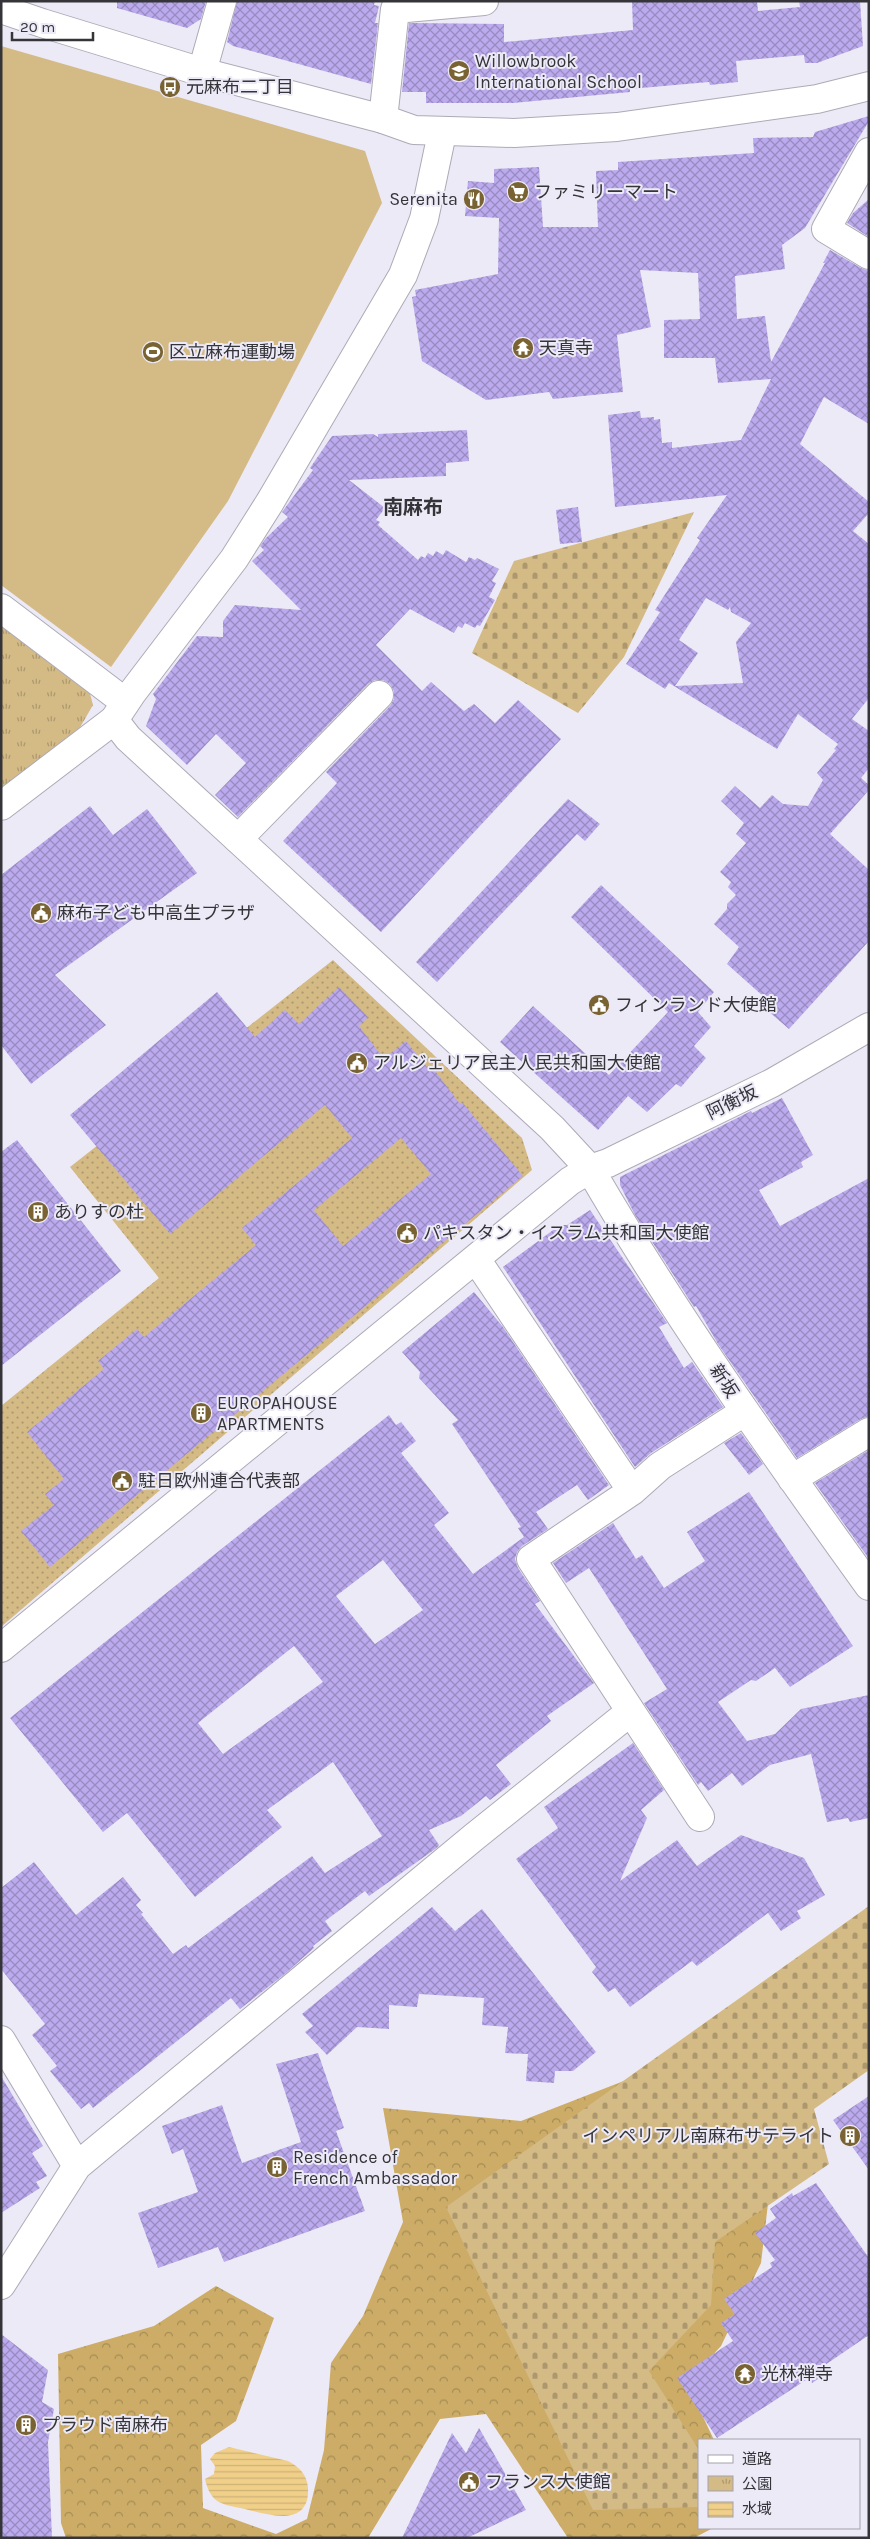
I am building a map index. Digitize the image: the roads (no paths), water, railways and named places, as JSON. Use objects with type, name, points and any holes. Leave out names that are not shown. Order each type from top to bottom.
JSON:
[{"type":"street","points":[[202,72],[222,1]]},
{"type":"street","points":[[384,119],[395,9],[484,1]]},
{"type":"street","points":[[1,8],[42,23],[202,72],[384,119],[414,130],[442,133],[514,133],[617,127],[817,99],[869,86]]},
{"type":"street","points":[[1,806],[91,740],[120,711],[234,559],[270,502],[403,275],[424,219],[442,133]]},
{"type":"street","points":[[869,152],[826,229],[869,255]]},
{"type":"street","name":"新坂","points":[[1,608],[120,711],[128,738],[564,1139],[590,1169],[654,1274],[744,1412],[869,1586]]},
{"type":"street","points":[[238,839],[379,695]]},
{"type":"street","name":"阿衡坂","points":[[1,1648],[570,1181],[590,1169],[608,1163],[772,1082],[869,1027]]},
{"type":"street","points":[[476,1259],[632,1491]]},
{"type":"street","points":[[700,1817],[531,1559],[632,1491],[660,1466],[744,1412]]},
{"type":"street","points":[[792,1479],[869,1432]]},
{"type":"street","points":[[1,2285],[78,2166],[467,1844],[630,1712]]},
{"type":"street","points":[[1,2040],[78,2166]]},
{"type":"water","points":[[229,2447],[288,2461],[299,2468],[306,2479],[308,2488],[307,2501],[302,2509],[295,2514],[276,2516],[228,2505],[216,2500],[210,2492],[205,2479],[214,2474],[215,2466],[210,2459],[215,2453]]},
{"type":"place","name":"Willowbrook International School","points":[[459,71]]},
{"type":"place","name":"元麻布二丁目","points":[[170,87]]},
{"type":"place","name":"ファミリーマート","points":[[518,192]]},
{"type":"place","name":"Serenita","points":[[474,199]]},
{"type":"place","name":"天真寺","points":[[523,348]]},
{"type":"place","name":"区立麻布運動場","points":[[153,352]]},
{"type":"place","name":"麻布子ども中高生プラザ","points":[[41,913]]},
{"type":"place","name":"フィンランド大使館","points":[[599,1005]]},
{"type":"place","name":"アルジェリア民主人民共和国大使館","points":[[357,1063]]},
{"type":"place","name":"ありすの杜","points":[[38,1212]]},
{"type":"place","name":"パキスタン・イスラム共和国大使館","points":[[407,1233]]},
{"type":"place","name":"EUROPAHOUSE APARTMENTS","points":[[201,1413]]},
{"type":"place","name":"駐日欧州連合代表部","points":[[122,1481]]},
{"type":"place","name":"インペリアル南麻布サテライト","points":[[850,2136]]},
{"type":"place","name":"Residence of French Ambassador","points":[[277,2167]]},
{"type":"place","name":"光林禅寺","points":[[745,2374]]},
{"type":"place","name":"プラウド南麻布","points":[[26,2425]]},
{"type":"place","name":"フランス大使館","points":[[469,2482]]},
{"type":"district","name":"南麻布","points":[[413,507]]}]
